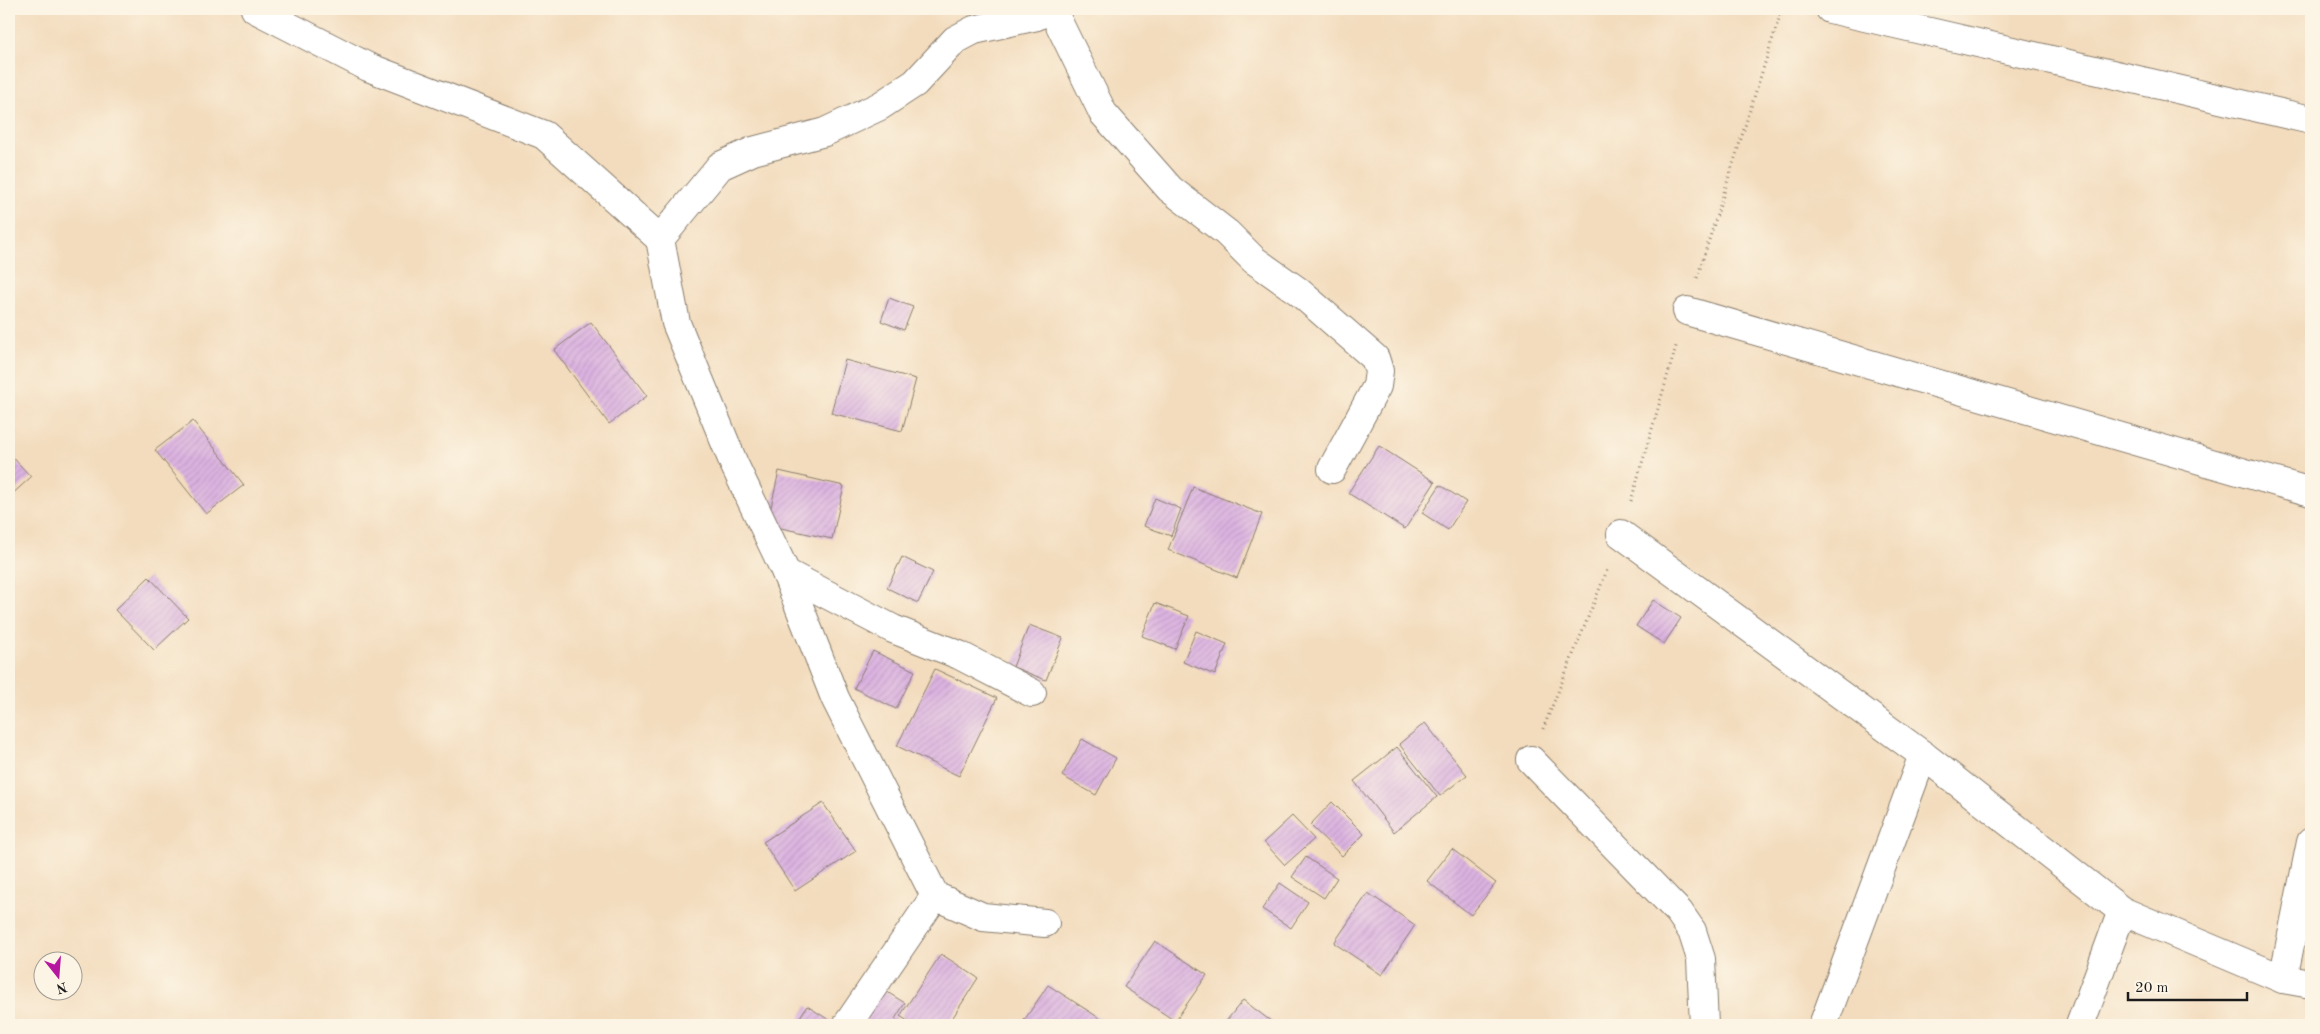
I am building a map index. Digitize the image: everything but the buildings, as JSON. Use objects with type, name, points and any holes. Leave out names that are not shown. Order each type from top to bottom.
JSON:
[{"type":"street","points":[[255,9],[368,67],[544,135],[660,239],[676,323],[734,464],[786,573],[835,698],[936,896],[983,917],[1045,923]]},
{"type":"street","points":[[660,239],[720,166],[753,151],[825,132],[880,106],[915,83],[955,40],[974,30],[1036,16],[1046,9]]},
{"type":"street","points":[[1052,9],[1103,113],[1163,182],[1227,233],[1254,260],[1298,291],[1375,358],[1379,371],[1377,386],[1332,469]]},
{"type":"street","points":[[1830,9],[2311,120]]},
{"type":"street","points":[[1687,311],[2311,492]]},
{"type":"street","points":[[1621,534],[1923,755],[2122,911],[2283,979],[2311,984]]},
{"type":"street","points":[[786,573],[893,629],[960,655],[1032,693]]},
{"type":"street","points":[[1823,1025],[1923,755]]},
{"type":"street","points":[[1531,760],[1679,912],[1692,931],[1701,959],[1704,1025]]},
{"type":"street","points":[[2283,979],[2311,842]]},
{"type":"street","points":[[847,1025],[936,896]]},
{"type":"street","points":[[2080,1025],[2122,911]]},
{"type":"path","points":[[1531,760],[1621,534],[1687,311],[1782,9]]}]
